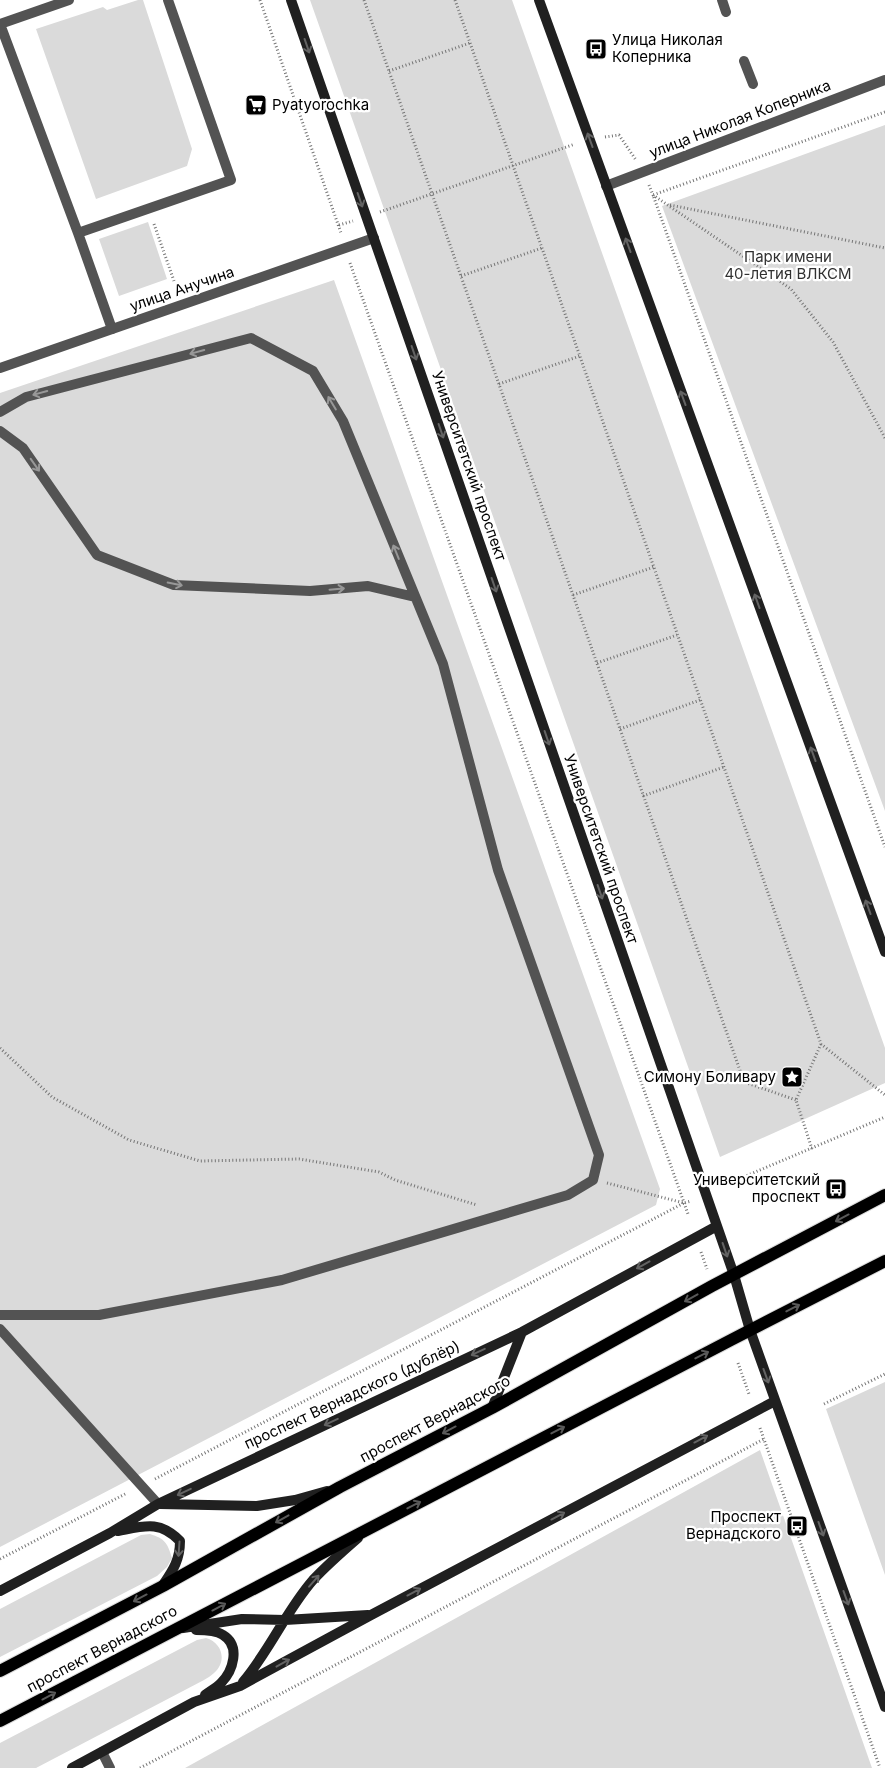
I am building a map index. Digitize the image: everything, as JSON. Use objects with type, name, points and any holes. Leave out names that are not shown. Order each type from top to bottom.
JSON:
[{"type":"main road","name":"Университетский проспект","points":[[291,0],[734,1275],[750,1330],[885,1706]]},
{"type":"main road","points":[[539,0],[885,952]]},
{"type":"main road","name":"проспект Вернадского","points":[[0,1671],[163,1586],[340,1487],[492,1408],[734,1275],[885,1195]]},
{"type":"main road","name":"проспект Вернадского (дублёр)","points":[[0,1591],[110,1533],[158,1504],[522,1332],[717,1226]]},
{"type":"main road","name":"проспект Вернадского","points":[[0,1721],[885,1261]]},
{"type":"main road","points":[[492,1408],[522,1332]]},
{"type":"main road","points":[[194,1702],[240,1686],[775,1401]]},
{"type":"main road","points":[[158,1504],[257,1506],[295,1500],[340,1487]]},
{"type":"main road","points":[[110,1533],[140,1527],[160,1527],[170,1532],[180,1541],[180,1554],[163,1586]]},
{"type":"main road","points":[[240,1686],[259,1663],[285,1620],[313,1580],[370,1527]]},
{"type":"main road","points":[[175,1630],[242,1619],[285,1620],[371,1615]]},
{"type":"main road","points":[[72,1768],[194,1702],[221,1683],[229,1672],[234,1657],[232,1646],[224,1635],[208,1630],[175,1630]]},
{"type":"street","points":[[69,0],[0,24],[112,329]]},
{"type":"street","points":[[78,233],[231,180],[168,0]]},
{"type":"street","points":[[722,0],[726,12]]},
{"type":"street","points":[[744,61],[753,84]]},
{"type":"street","name":"улица Николая Коперника","points":[[606,186],[885,80]]},
{"type":"street","name":"улица Анучина","points":[[0,368],[374,238]]},
{"type":"street","points":[[0,412],[26,397],[251,338],[313,371],[343,422],[443,664],[498,870],[599,1155],[593,1180],[568,1195],[282,1280],[99,1316],[0,1315]]},
{"type":"street","points":[[0,431],[23,448],[97,555],[174,585],[310,591],[368,586],[415,597]]},
{"type":"street","points":[[0,1329],[158,1504]]},
{"type":"street","points":[[102,1752],[110,1768]]},
{"type":"path","points":[[260,0],[339,225],[345,248],[688,1214]]},
{"type":"path","points":[[364,0],[744,1082],[796,1100]]},
{"type":"path","points":[[455,0],[821,1044],[885,1095]]},
{"type":"path","points":[[389,71],[470,43]]},
{"type":"path","points":[[654,195],[885,112]]},
{"type":"path","points":[[366,217],[590,140],[619,135],[644,171],[654,195],[885,847]]},
{"type":"path","points":[[654,195],[791,289],[833,342],[885,438]]},
{"type":"path","points":[[667,204],[885,248]]},
{"type":"path","points":[[148,209],[174,281]]},
{"type":"path","points":[[461,276],[542,248]]},
{"type":"path","points":[[499,384],[580,356]]},
{"type":"path","points":[[573,595],[654,567]]},
{"type":"path","points":[[597,663],[677,635]]},
{"type":"path","points":[[620,728],[700,700]]},
{"type":"path","points":[[643,796],[724,767]]},
{"type":"path","points":[[812,1149],[796,1100],[821,1044]]},
{"type":"path","points":[[0,1048],[52,1097],[130,1140],[200,1161],[299,1159],[378,1172],[395,1180],[479,1206]]},
{"type":"path","points":[[734,1181],[885,1117]]},
{"type":"path","points":[[593,1180],[684,1203]]},
{"type":"path","points":[[0,1559],[691,1201]]},
{"type":"path","points":[[699,1247],[709,1275]]},
{"type":"path","points":[[738,1363],[749,1394]]},
{"type":"path","points":[[824,1404],[885,1374]]},
{"type":"path","points":[[760,1428],[880,1768]]},
{"type":"path","points":[[140,1768],[764,1439]]},
{"type":"green space","points":[[143,0],[192,149],[187,166],[96,199],[36,29],[103,7],[107,10]]},
{"type":"green space","points":[[310,0],[512,0],[885,1048],[885,1083],[720,1157]]},
{"type":"green space","name":"Парк имени 40-летия ВЛКСМ","points":[[885,125],[885,811],[662,206]]},
{"type":"green space","points":[[148,222],[167,279],[119,296],[99,239]]},
{"type":"green space","points":[[334,280],[660,1189],[656,1205],[0,1547],[0,393]]},
{"type":"green space","points":[[885,1382],[885,1575],[826,1409]]},
{"type":"green space","points":[[760,1450],[872,1768],[185,1768]]},
{"type":"green space","points":[[150,1534],[165,1542],[172,1558],[167,1567],[157,1576],[0,1657],[0,1609],[141,1535]]},
{"type":"green space","points":[[206,1638],[216,1644],[222,1658],[218,1669],[209,1677],[36,1768],[0,1768],[0,1743],[197,1640]]},
{"type":"place","name":"Улица Николая Коперника","points":[[596,49]]},
{"type":"place","name":"Pyatyorochka","points":[[256,105]]},
{"type":"place","name":"Симону Боливару","points":[[792,1077]]},
{"type":"place","name":"Университетский проспект","points":[[836,1189]]},
{"type":"place","name":"Проспект Вернадского","points":[[797,1526]]}]
